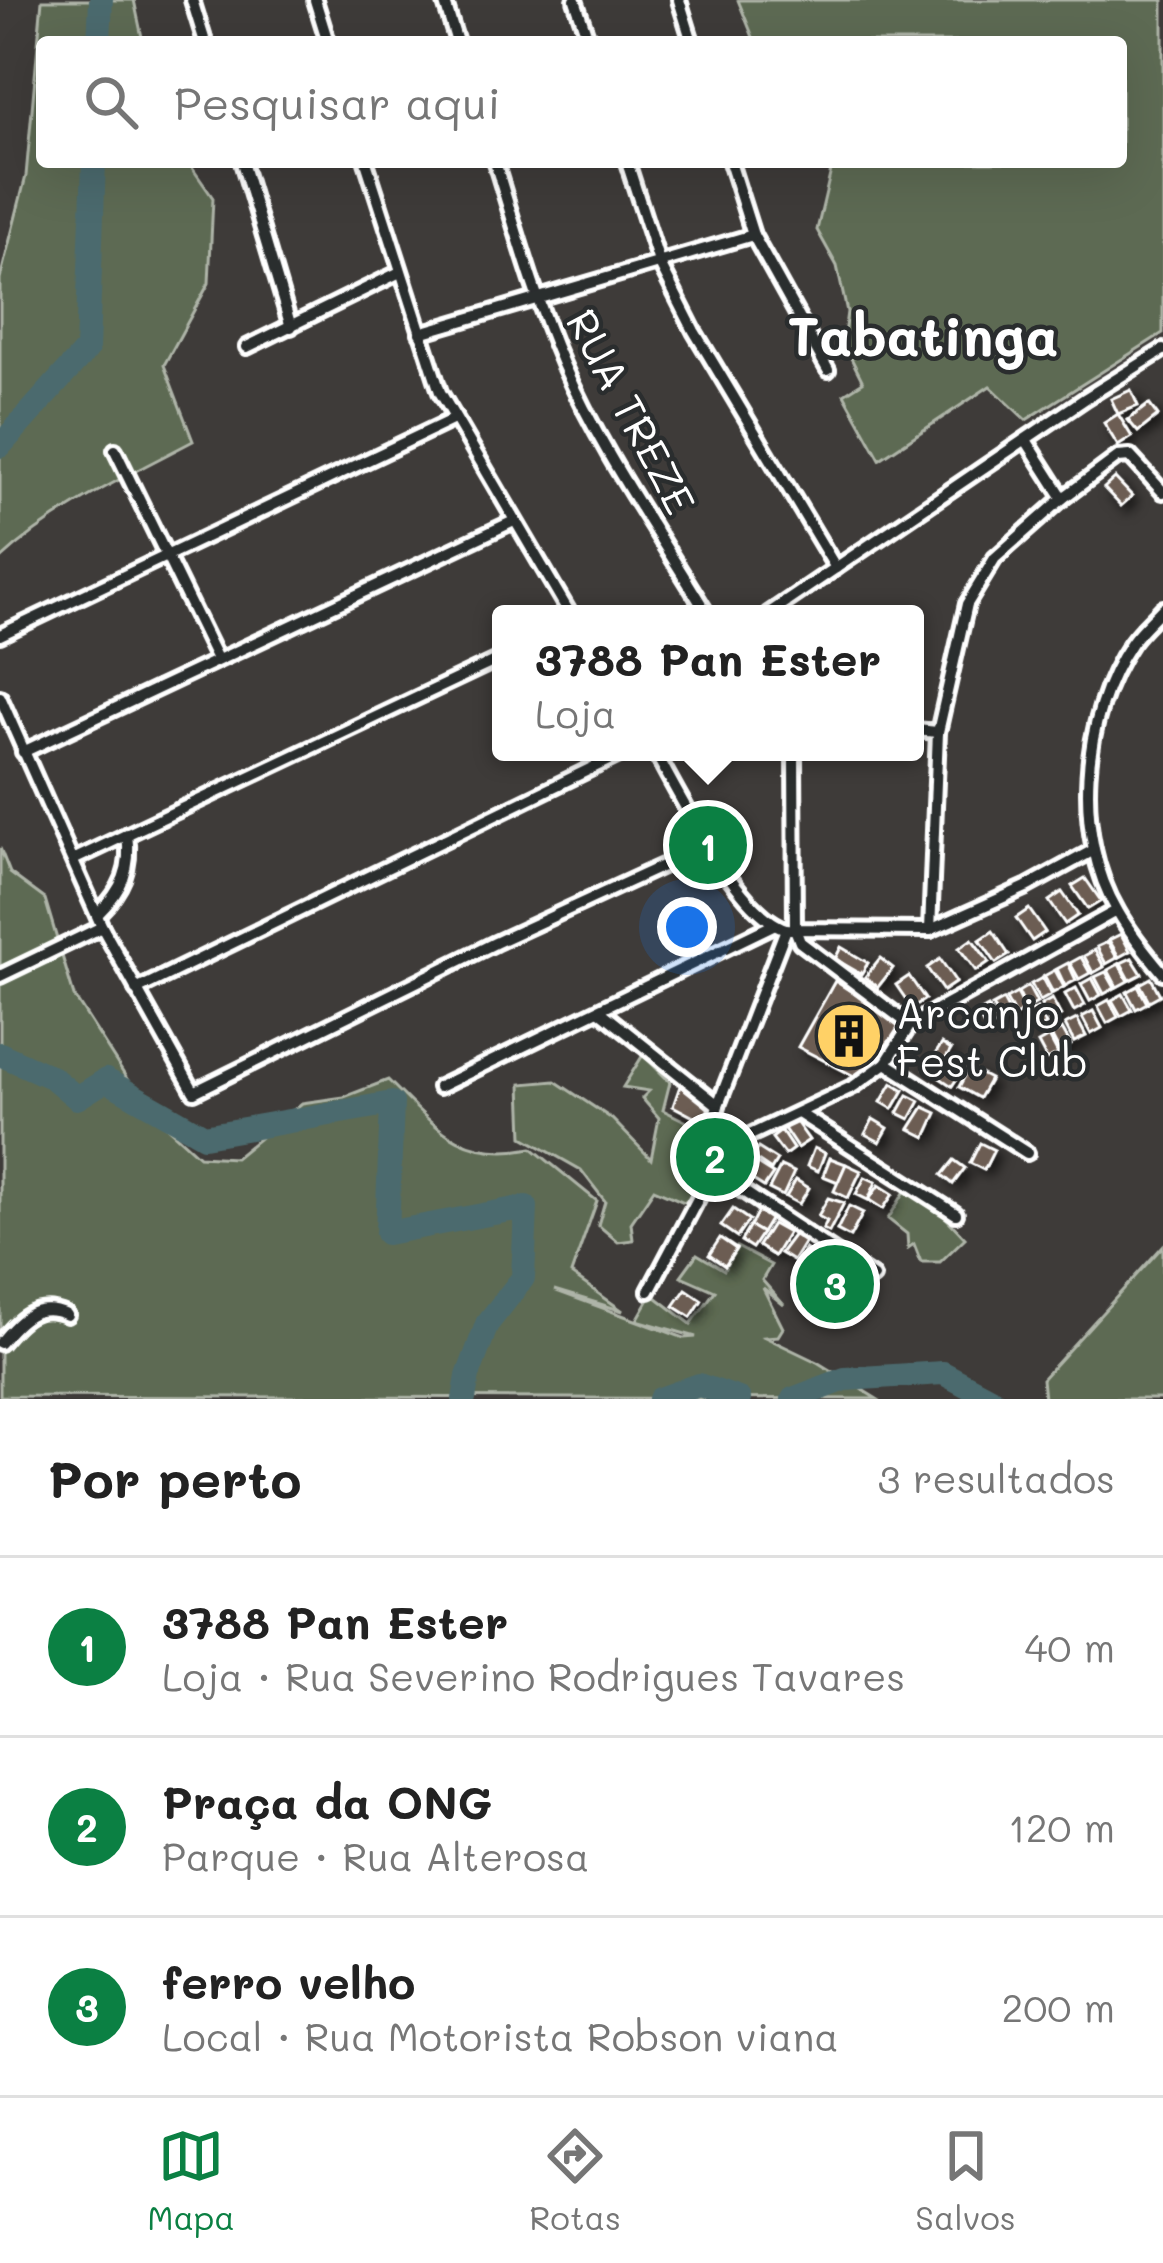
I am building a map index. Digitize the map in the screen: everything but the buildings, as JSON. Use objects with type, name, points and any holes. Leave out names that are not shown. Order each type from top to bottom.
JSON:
[{"type":"street","points":[[192,0],[203,36]]},
{"type":"street","points":[[315,0],[326,36]]},
{"type":"street","points":[[444,0],[455,36]]},
{"type":"street","points":[[575,0],[587,36]]},
{"type":"street","points":[[679,0],[690,36]]},
{"type":"street","points":[[244,168],[291,327]]},
{"type":"street","points":[[368,168],[431,371],[454,419],[565,605]]},
{"type":"street","name":"RUA TREZE","points":[[497,168],[537,299],[586,411],[702,605]]},
{"type":"street","points":[[629,168],[659,262],[694,331],[836,568]]},
{"type":"street","points":[[732,168],[753,235],[828,370]]},
{"type":"street","points":[[420,333],[753,235]]},
{"type":"street","points":[[247,347],[400,272]]},
{"type":"street","points":[[780,605],[1163,350]]},
{"type":"street","points":[[0,635],[454,419]]},
{"type":"street","points":[[1026,440],[1063,498]]},
{"type":"street","points":[[115,450],[217,658]]},
{"type":"street","points":[[929,930],[938,732],[957,639],[973,592],[995,558],[1063,498],[1124,455],[1163,492]]},
{"type":"street","points":[[23,752],[514,521]]},
{"type":"street","points":[[1163,608],[1132,641],[1098,716],[1090,760],[1094,850],[1116,910],[1163,973]]},
{"type":"street","points":[[73,860],[492,662]]},
{"type":"street","points":[[0,697],[100,921],[194,1092],[495,943],[708,845]]},
{"type":"street","points":[[924,731],[938,732]]},
{"type":"street","points":[[136,990],[607,761]]},
{"type":"street","points":[[660,761],[708,845],[753,906],[910,1025]]},
{"type":"street","points":[[698,1197],[718,1105],[784,928],[793,761]]},
{"type":"street","points":[[0,976],[100,921],[128,874],[127,834]]},
{"type":"street","points":[[439,1087],[784,928],[929,930],[1094,850]]},
{"type":"street","points":[[727,1146],[854,1086],[886,1063],[910,1025],[1116,910]]},
{"type":"street","points":[[600,1011],[718,1105]]},
{"type":"street","points":[[886,1063],[1027,1153]]},
{"type":"street","points":[[800,1114],[956,1214]]},
{"type":"street","points":[[649,1292],[698,1197],[717,1174],[728,1135],[713,1124]]},
{"type":"street","points":[[717,1174],[873,1277]]},
{"type":"street","points":[[0,1342],[37,1310],[67,1315]]},
{"type":"green space","points":[[42,0],[134,0],[142,36],[39,36]]},
{"type":"green space","points":[[738,0],[1163,0],[1163,333],[1026,420],[990,386],[880,459],[844,394],[863,382],[843,342],[847,312],[837,266],[817,230],[832,168],[1127,168],[1127,36],[753,36]]},
{"type":"green space","points":[[36,66],[36,168],[192,168],[213,198],[209,283],[164,365],[193,441],[68,509],[0,560],[0,279],[26,176]]},
{"type":"green space","points":[[0,848],[10,873],[45,899],[74,996],[145,1107],[199,1156],[235,1158],[302,1103],[344,1097],[388,1080],[451,1136],[486,1150],[532,1148],[597,1201],[571,1274],[623,1311],[554,1290],[684,1338],[696,1337],[637,1320],[652,1294],[691,1324],[715,1291],[681,1276],[697,1254],[724,1270],[737,1247],[771,1265],[762,1280],[784,1305],[763,1288],[783,1328],[778,1336],[765,1337],[877,1399],[0,1396]]},
{"type":"green space","points":[[643,1055],[670,1082],[663,1110],[703,1130],[690,1197],[684,1202],[654,1189],[631,1223],[633,1240],[618,1242],[598,1225],[605,1201],[581,1170],[523,1137],[521,1084],[555,1081],[612,1119],[651,1159],[659,1118],[642,1098],[649,1091],[623,1087]]},
{"type":"green space","points":[[907,1188],[931,1202],[965,1238],[940,1262],[921,1262],[914,1244],[908,1248],[907,1234],[888,1219]]},
{"type":"green space","points":[[1163,1246],[1163,1399],[1044,1399],[1042,1379]]},
{"type":"waterway","points":[[99,36],[101,0]]},
{"type":"waterway","points":[[0,446],[87,349],[94,168]]},
{"type":"waterway","points":[[0,1054],[53,1078],[77,1098],[106,1080],[204,1136],[392,1103],[387,1233],[526,1207],[523,1278],[487,1324],[464,1399]]},
{"type":"waterway","points":[[793,1399],[845,1379],[943,1373],[992,1399]]},
{"type":"waterway","points":[[660,1399],[699,1385],[739,1399]]},
{"type":"place","name":"3788 Pan Ester","points":[[708,845]]},
{"type":"place","name":"Arcanjo Fest Club","points":[[849,1036]]},
{"type":"place","name":"Praça da ONG","points":[[715,1157]]},
{"type":"place","name":"ferro velho","points":[[835,1284]]},
{"type":"district","name":"Tabatinga","points":[[923,334]]}]
